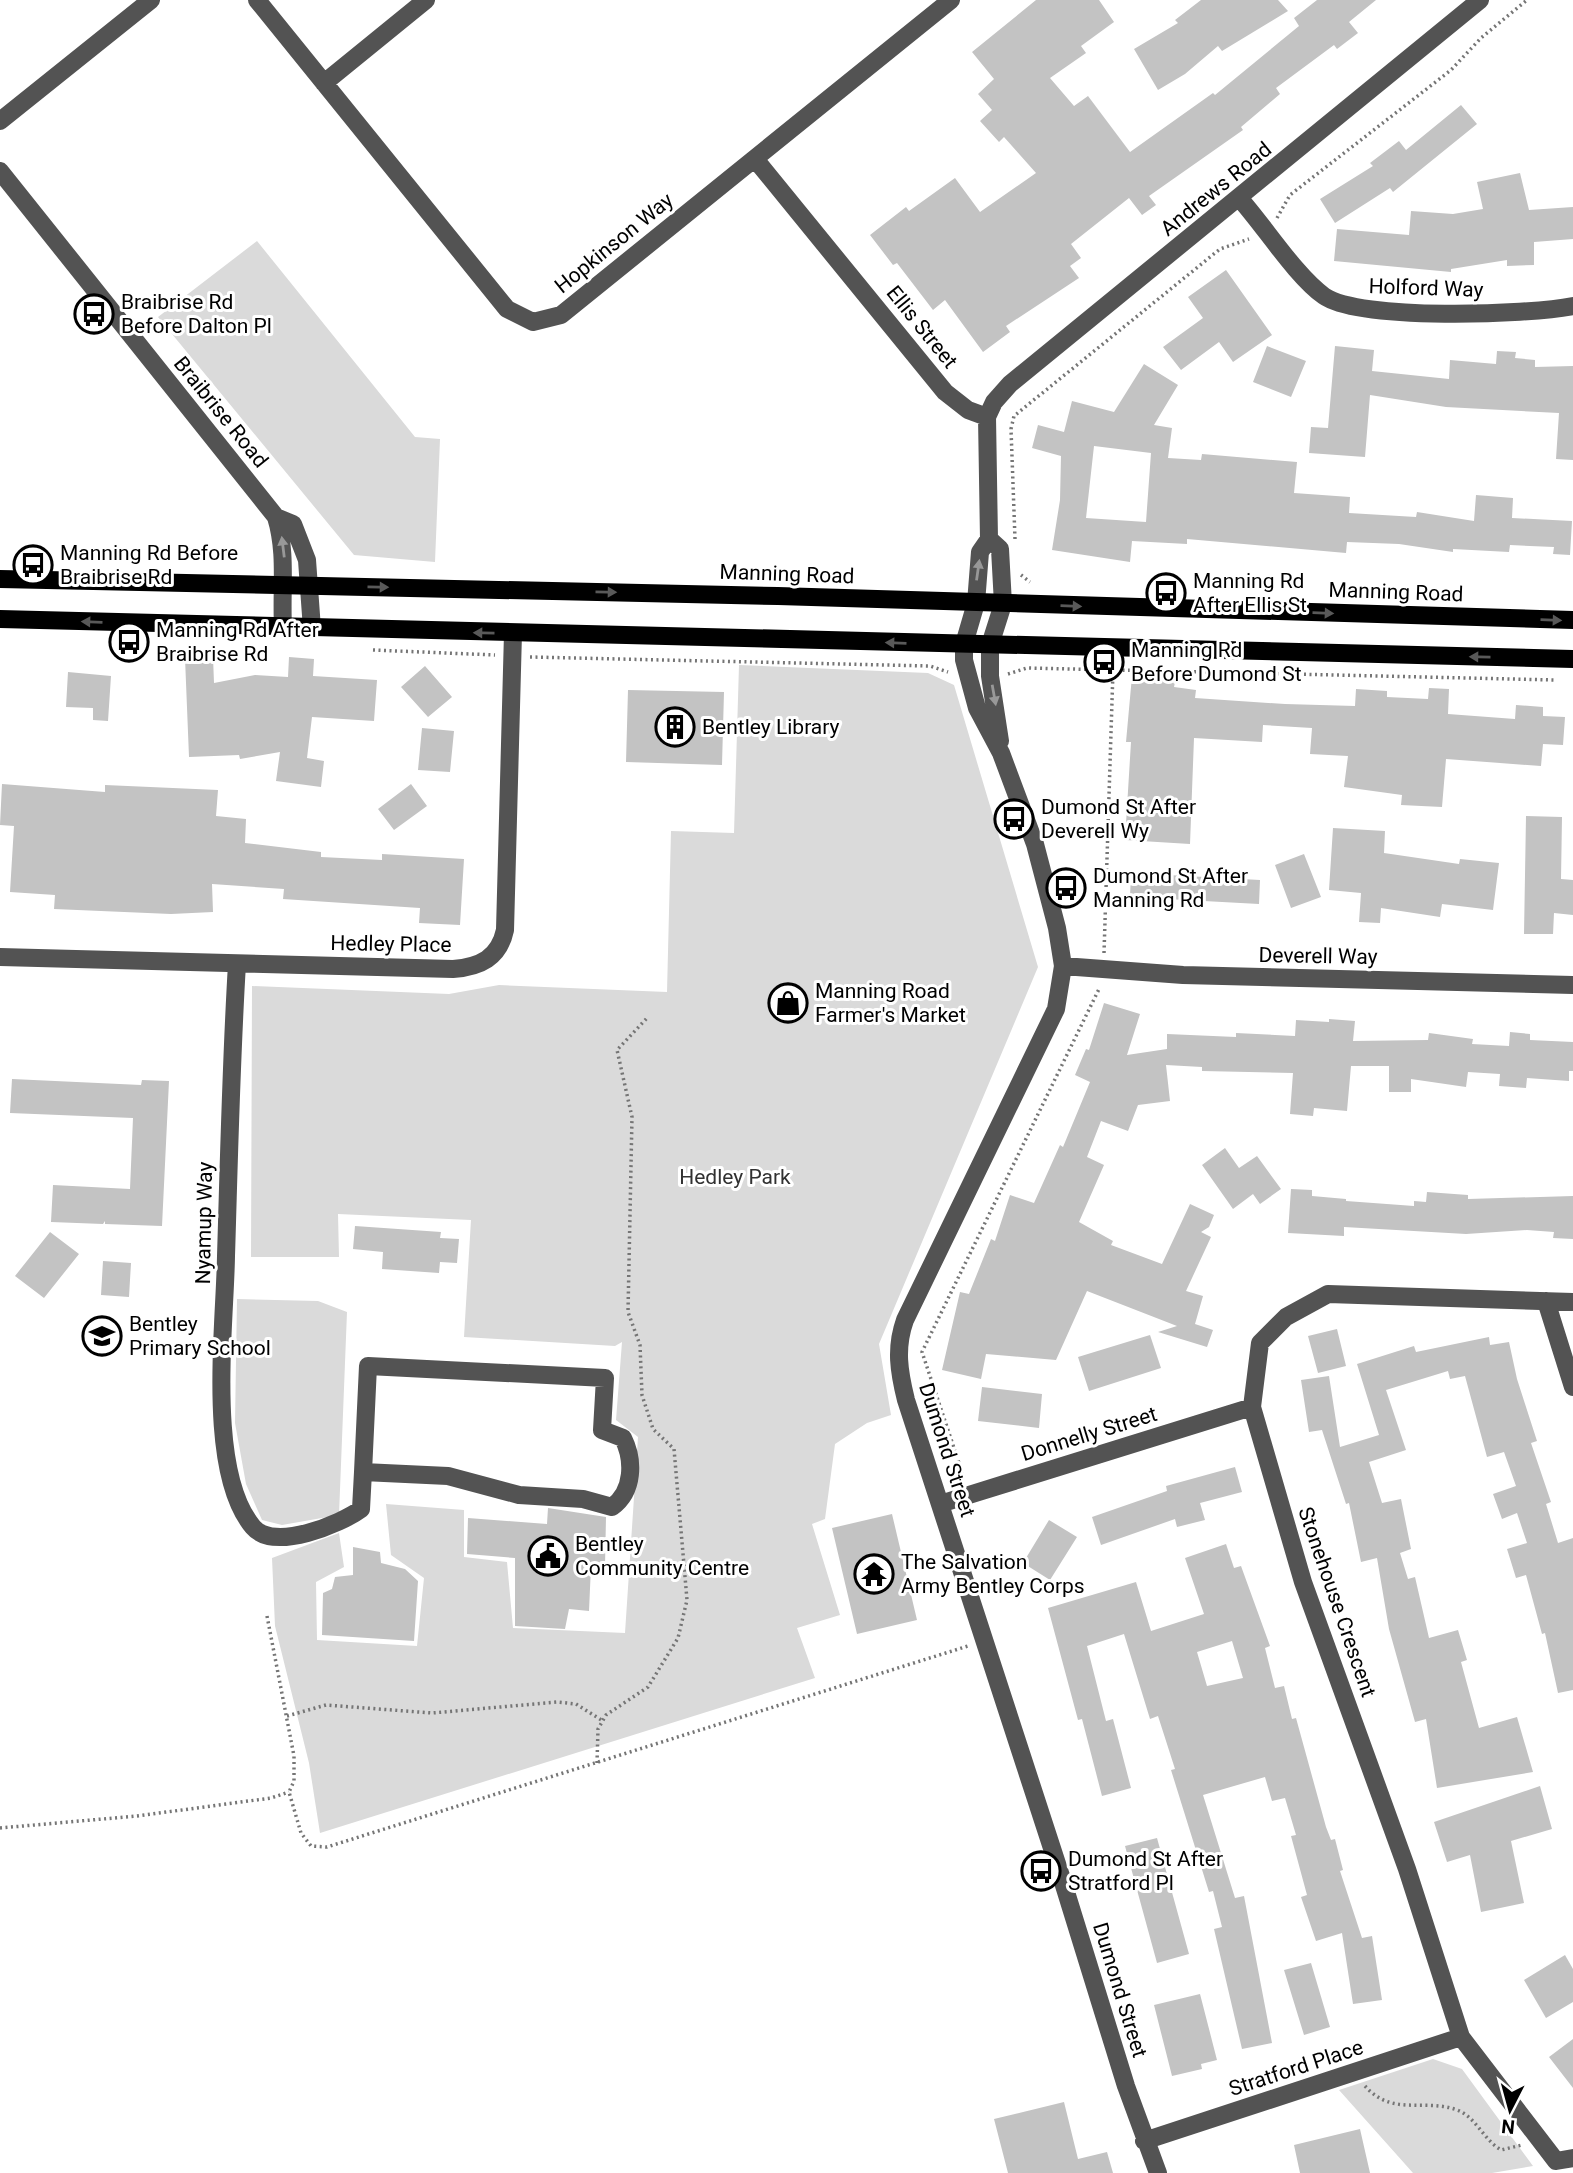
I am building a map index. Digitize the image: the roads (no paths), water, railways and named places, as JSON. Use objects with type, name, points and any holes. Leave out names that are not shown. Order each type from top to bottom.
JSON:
[{"type":"main road","name":"Manning Road","points":[[0,579],[1573,620]]},
{"type":"main road","points":[[0,619],[1573,659]]},
{"type":"street","points":[[0,121],[151,0]]},
{"type":"street","name":"Hopkinson Way","points":[[257,0],[507,309],[533,322],[561,315],[951,0]]},
{"type":"street","points":[[324,83],[426,0]]},
{"type":"street","name":"Andrews Road","points":[[987,417],[994,402],[1010,384],[1240,200],[1480,0]]},
{"type":"street","name":"Ellis Street","points":[[755,159],[945,392],[968,410],[987,417]]},
{"type":"street","name":"Braibrise Road","points":[[0,171],[276,517],[285,559],[281,585],[283,627]]},
{"type":"street","name":"Holford Way","points":[[1240,200],[1314,288],[1336,303],[1352,308],[1494,313],[1573,306]]},
{"type":"street","points":[[976,603],[980,552],[989,539],[987,417]]},
{"type":"street","name":"Braibrise Road","points":[[276,517],[293,524],[307,560],[312,629]]},
{"type":"street","points":[[989,539],[1000,549],[1003,604]]},
{"type":"street","name":"Dumond Street","points":[[976,603],[964,645],[967,675],[977,708],[1002,752],[1035,844],[1057,928],[1063,965],[1060,994],[1049,1028],[900,1335],[901,1379],[1144,2141],[1158,2173]]},
{"type":"street","name":"Dumond Street","points":[[1002,752],[990,676],[990,645],[1003,604]]},
{"type":"street","name":"Hedley Place","points":[[0,957],[453,969],[477,965],[497,951],[505,930],[513,633]]},
{"type":"street","name":"Nyamup Way","points":[[237,964],[229,1095],[221,1392],[227,1458],[240,1504],[255,1530],[273,1536],[290,1536],[326,1529],[344,1522],[361,1509],[363,1472]]},
{"type":"street","name":"Deverell Way","points":[[1063,965],[1183,975],[1573,985]]},
{"type":"street","name":"Stonehouse Crescent","points":[[1564,2160],[1537,2137],[1461,2037],[1407,1869],[1303,1582],[1252,1407],[1260,1343],[1286,1317],[1328,1294],[1573,1302]]},
{"type":"street","points":[[1546,1301],[1573,1387]]},
{"type":"street","points":[[368,1366],[605,1378],[602,1430],[623,1438],[631,1455],[627,1488],[620,1502],[612,1507],[583,1499],[519,1496],[448,1476],[363,1472],[368,1366]]},
{"type":"street","name":"Donnelly Street","points":[[940,1504],[1252,1407]]},
{"type":"street","name":"Stratford Place","points":[[1144,2141],[1461,2037]]},
{"type":"place","name":"Braibrise Rd Before Dalton Pl","points":[[94,314]]},
{"type":"place","name":"Manning Rd Before Braibrise Rd","points":[[33,565]]},
{"type":"place","name":"Manning Rd After Ellis St","points":[[1166,593]]},
{"type":"place","name":"Manning Rd After Braibrise Rd","points":[[129,642]]},
{"type":"place","name":"Manning Rd Before Dumond St","points":[[1104,662]]},
{"type":"place","name":"Bentley Library","points":[[675,727]]},
{"type":"place","name":"Dumond St After Deverell Wy","points":[[1014,819]]},
{"type":"place","name":"Dumond St After Manning Rd","points":[[1066,888]]},
{"type":"place","name":"Manning Road Farmer's Market","points":[[788,1003]]},
{"type":"place","name":"Bentley Primary School","points":[[102,1336]]},
{"type":"place","name":"Bentley Community Centre","points":[[548,1556]]},
{"type":"place","name":"The Salvation Army Bentley Corps","points":[[874,1574]]},
{"type":"place","name":"Dumond St After Stratford Pl","points":[[1041,1871]]},
{"type":"park label","name":"Hedley Park","points":[[735,1177]]}]
